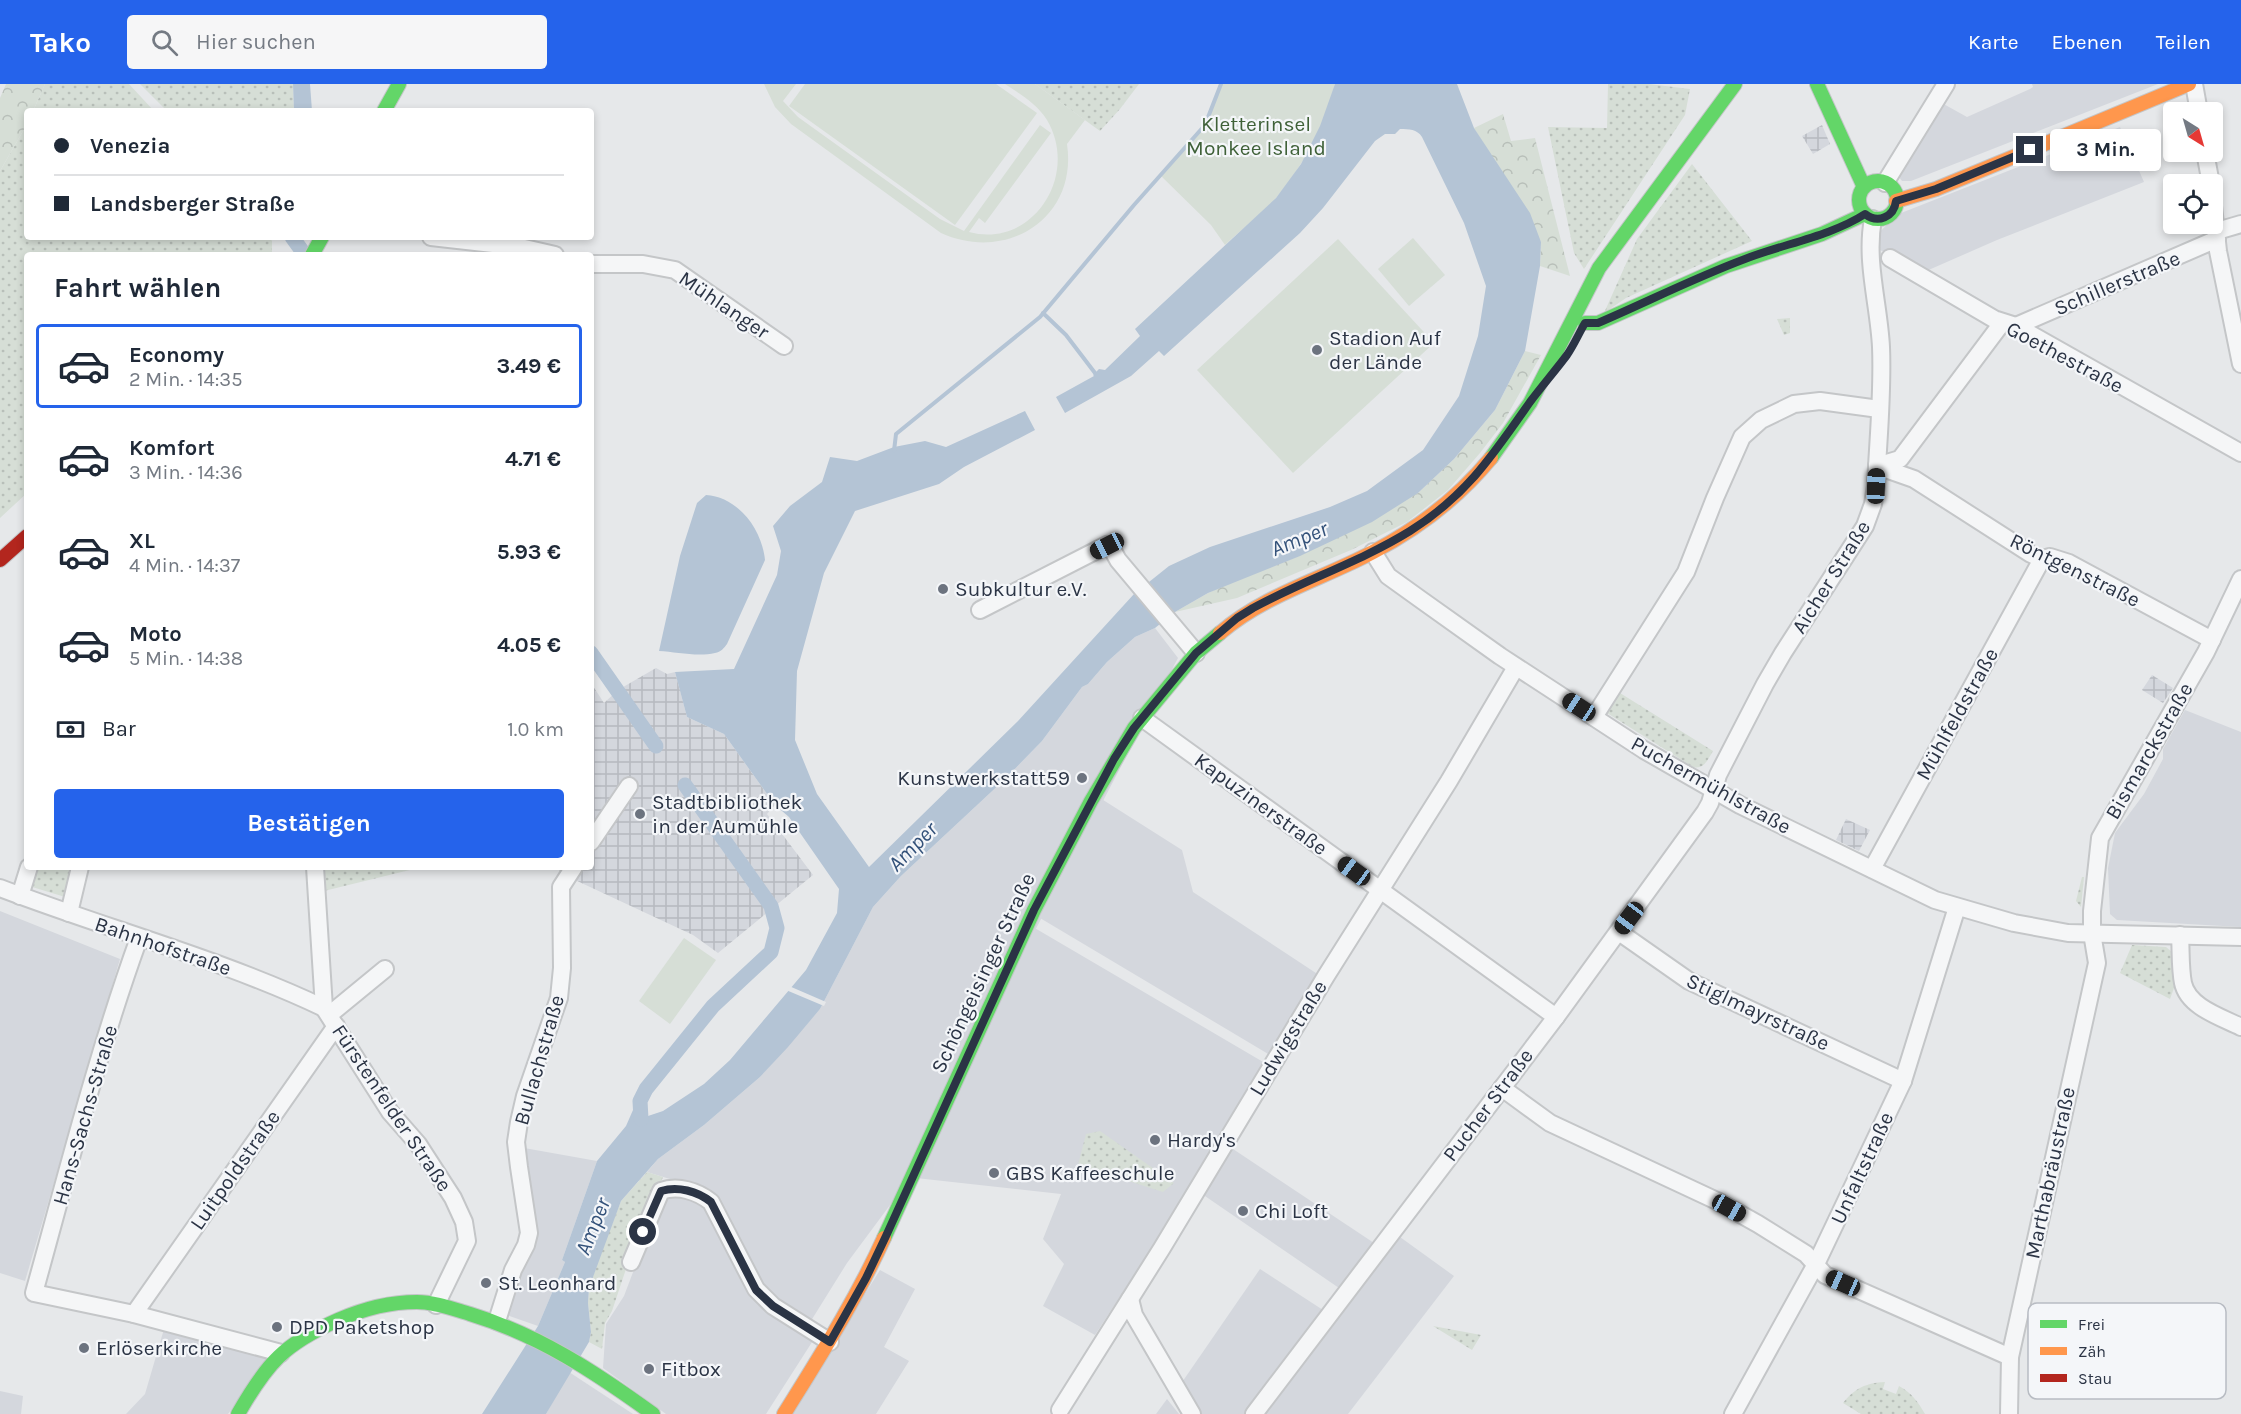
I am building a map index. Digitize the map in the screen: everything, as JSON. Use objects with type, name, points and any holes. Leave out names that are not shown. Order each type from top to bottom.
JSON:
[{"type":"street","points":[[386,108],[399,84]]},
{"type":"street","name":"Schöngeisinger Straße","points":[[1530,403],[1599,268],[1735,84]]},
{"type":"street","points":[[1817,84],[1864,187]]},
{"type":"street","points":[[1886,183],[1946,84]]},
{"type":"street","points":[[1896,201],[1950,184],[2189,84]]},
{"type":"street","points":[[2194,84],[2197,102]]},
{"type":"street","points":[[1585,323],[1598,323],[1684,283],[1747,258],[1855,220],[1869,216],[1879,219],[1889,215],[1894,210],[1896,201],[1893,190],[1886,183],[1873,182],[1864,187],[1860,194],[1859,202],[1869,216]]},
{"type":"street","name":"Aicher Straße","points":[[1714,791],[1724,764],[1765,684],[1865,526],[1873,504],[1880,409],[1880,327],[1870,254],[1869,216]]},
{"type":"street","name":"Schillerstraße","points":[[2009,324],[2241,224]]},
{"type":"street","name":"Schöngeisinger Straße","points":[[784,1414],[830,1342],[866,1278],[1042,895],[1114,759],[1142,718],[1196,653],[1237,618],[1259,605],[1373,552],[1408,532],[1452,501],[1477,476],[1569,352],[1632,225]]},
{"type":"street","points":[[2217,235],[2240,354]]},
{"type":"street","points":[[458,240],[520,247],[542,252]]},
{"type":"street","name":"Goethestraße","points":[[1890,258],[2241,453]]},
{"type":"street","name":"Mühlanger","points":[[594,264],[643,264],[675,270],[784,346]]},
{"type":"street","points":[[1877,466],[1900,459],[2009,324]]},
{"type":"street","points":[[1594,717],[1686,572],[1742,437],[1761,420],[1794,404],[1820,401],[1880,409]]},
{"type":"street","name":"Röntgenstraße","points":[[1877,466],[1914,479],[2042,560],[2050,557],[2069,563],[2212,640]]},
{"type":"street","points":[[0,560],[24,539]]},
{"type":"street","points":[[980,610],[1107,546],[1112,549],[1118,560],[1196,653]]},
{"type":"street","name":"Puchermühlstraße","points":[[1373,552],[1388,576],[1442,616],[1644,750],[1714,791],[1935,900],[2043,929],[2092,933],[2241,937]]},
{"type":"street","name":"Mühlfeldstraße","points":[[1872,869],[2042,560]]},
{"type":"street","name":"Bismarckstraße","points":[[2092,933],[2096,862],[2100,838],[2212,640],[2241,579]]},
{"type":"street","name":"Ludwigstraße","points":[[1060,1410],[1326,976],[1449,781],[1516,667]]},
{"type":"street","name":"Kapuzinerstraße","points":[[1142,718],[1556,1017]]},
{"type":"street","points":[[594,838],[629,786]]},
{"type":"street","name":"Pucher Straße","points":[[1254,1414],[1619,932],[1705,812],[1714,791]]},
{"type":"street","points":[[20,896],[28,870]]},
{"type":"street","points":[[69,913],[79,870]]},
{"type":"street","name":"Fürstenfelder Straße","points":[[315,870],[330,1016],[390,1112],[418,1144],[453,1198],[464,1222],[467,1241],[436,1305]]},
{"type":"street","name":"Bullachstraße","points":[[497,1322],[513,1270],[526,1245],[529,1233],[517,1150],[519,1122],[525,1096],[559,998],[562,968],[561,887],[572,870]]},
{"type":"street","name":"Bahnhofstraße","points":[[0,888],[295,994],[330,1016]]},
{"type":"street","name":"Unfaltstraße","points":[[1733,1414],[1764,1362],[1816,1264],[1903,1081],[1957,907]]},
{"type":"street","name":"Stiglmayrstraße","points":[[1619,932],[1681,976],[1903,1081]]},
{"type":"street","name":"Marthabräustraße","points":[[2008,1414],[2010,1357],[2097,963],[2092,933]]},
{"type":"street","points":[[2180,935],[2183,984],[2189,998],[2199,1006],[2241,1027]]},
{"type":"street","name":"Hans-Sachs-Straße","points":[[134,1314],[34,1293],[99,1064],[139,938]]},
{"type":"street","name":"Luitpoldstraße","points":[[134,1314],[330,1016],[385,969]]},
{"type":"street","points":[[1502,1088],[1550,1123],[1717,1201],[1758,1224],[1806,1254],[1825,1275],[2010,1357]]},
{"type":"street","points":[[631,1262],[661,1191],[672,1187],[702,1194],[711,1202],[756,1290],[773,1306],[830,1342]]},
{"type":"street","points":[[1130,1299],[1134,1315],[1192,1414]]},
{"type":"street","points":[[238,1414],[256,1385],[281,1353],[321,1328],[351,1314],[379,1306],[409,1302],[436,1305],[530,1334],[581,1362],[653,1414]]},
{"type":"street","points":[[134,1314],[281,1353]]},
{"type":"shaded area","points":[[2032,84],[2158,84],[1911,181],[1902,181],[1899,177],[1899,173],[1940,102],[1967,117],[2030,89],[2033,87]]},
{"type":"shaded area","points":[[1822,125],[1830,144],[1813,154],[1802,136]]},
{"type":"shaded area","points":[[2120,127],[2144,182],[1997,240],[1924,272],[1876,248],[1878,234],[1896,215]]},
{"type":"shaded area","points":[[1155,628],[1178,658],[893,1201],[847,1263],[809,1324],[761,1286],[709,1191],[647,1172],[658,1159],[704,1125],[760,1077],[820,1009],[873,907],[901,876],[1004,780],[1042,741],[1082,687],[1088,684],[1107,662],[1135,637]]},
{"type":"shaded area","points":[[656,668],[667,674],[675,672],[687,717],[724,734],[775,805],[767,814],[813,875],[718,953],[693,935],[575,880],[559,870],[594,870],[594,688],[604,703],[618,690]]},
{"type":"shaded area","points":[[2152,675],[2173,688],[2163,703],[2142,690]]},
{"type":"shaded area","points":[[2185,710],[2241,732],[2241,927],[2117,920],[2110,914],[2108,868],[2115,833],[2144,794],[2163,759],[2163,749]]},
{"type":"shaded area","points":[[1100,798],[1182,850],[1193,892],[1325,979],[1275,1058],[1040,918]]},
{"type":"shaded area","points":[[1846,819],[1870,830],[1859,851],[1836,840]]},
{"type":"shaded area","points":[[0,911],[120,959],[25,1281],[0,1273]]},
{"type":"shaded area","points":[[1033,927],[1270,1066],[1095,1335],[1043,1306],[1064,1264],[1043,1239],[1061,1194],[916,1178]]},
{"type":"shaded area","points":[[513,1146],[597,1161],[562,1260],[565,1262],[538,1326],[504,1314],[529,1235]]},
{"type":"shaded area","points":[[1230,1147],[1374,1243],[1339,1288],[1202,1194]]},
{"type":"shaded area","points":[[673,1190],[707,1204],[734,1260],[814,1339],[766,1414],[666,1414],[603,1368],[606,1324],[624,1296],[663,1193]]},
{"type":"shaded area","points":[[1400,1237],[1454,1276],[1348,1414],[1260,1414]]},
{"type":"shaded area","points":[[1260,1269],[1323,1310],[1244,1414],[1196,1414],[1176,1391]]},
{"type":"shaded area","points":[[880,1270],[915,1289],[884,1347],[909,1361],[876,1414],[790,1414]]},
{"type":"shaded area","points":[[164,1329],[270,1356],[228,1414],[126,1414],[145,1394]]},
{"type":"shaded area","points":[[569,1372],[633,1414],[546,1414]]},
{"type":"shaded area","points":[[0,1391],[23,1396],[21,1414],[0,1414]]},
{"type":"shaded area","points":[[1167,1399],[1179,1414],[1156,1414]]},
{"type":"green space","points":[[6,84],[45,84],[34,108],[24,108],[24,129],[0,171],[0,98]]},
{"type":"green space","points":[[45,84],[129,84],[151,108],[34,108]]},
{"type":"green space","points":[[140,84],[293,84],[294,108],[164,108]]},
{"type":"green space","points":[[764,84],[796,84],[783,101],[798,117],[940,219],[964,231],[1040,125],[1051,133],[985,223],[979,218],[969,232],[992,234],[1012,230],[1030,219],[1044,203],[1053,185],[1058,164],[1056,142],[1047,120],[1033,104],[1005,84],[1035,84],[1085,120],[1067,144],[1067,170],[1061,193],[1049,213],[1033,228],[1013,238],[990,242],[966,241],[941,233],[791,124],[775,107]]},
{"type":"green space","points":[[805,84],[996,84],[1037,113],[955,225],[789,106]]},
{"type":"green space","points":[[1035,84],[1139,84],[1100,131]]},
{"type":"green space","name":"Kletterinsel Monkee Island","points":[[1221,84],[1335,84],[1320,129],[1295,173],[1270,204],[1225,245],[1211,225],[1160,175],[1205,125]]},
{"type":"green space","points":[[1608,84],[1649,84],[1690,89],[1685,115],[1584,269],[1574,253],[1548,127],[1607,128]]},
{"type":"green space","points":[[1503,114],[1511,141],[1535,138],[1570,276],[1540,266],[1541,242],[1474,128]]},
{"type":"green space","points":[[24,129],[24,240],[271,240],[272,252],[24,252],[24,496],[0,518],[0,171]]},
{"type":"green space","points":[[1692,164],[1752,241],[1626,298],[1604,313],[1637,239]]},
{"type":"green space","points":[[1413,238],[1445,275],[1409,306],[1378,269]]},
{"type":"green space","points":[[1338,239],[1434,343],[1293,473],[1197,370]]},
{"type":"green space","points":[[1790,318],[1790,333],[1784,335],[1777,319]]},
{"type":"green space","points":[[1525,351],[1541,355],[1503,423],[1448,490],[1407,522],[1351,550],[1237,598],[1175,612],[1208,593],[1418,493],[1454,459],[1495,410]]},
{"type":"green space","points":[[1620,693],[1713,751],[1705,763],[1697,768],[1693,767],[1607,713]]},
{"type":"green space","points":[[33,870],[71,870],[65,897],[29,886]]},
{"type":"green space","points":[[323,870],[410,870],[324,891]]},
{"type":"green space","points":[[2082,877],[2084,877],[2081,907],[2076,901]]},
{"type":"green space","points":[[684,938],[716,960],[670,1024],[639,1001]]},
{"type":"green space","points":[[2132,945],[2166,947],[2172,952],[2174,988],[2170,999],[2120,973]]},
{"type":"green space","points":[[1100,1131],[1174,1183],[1163,1192],[1078,1165],[1086,1134]]},
{"type":"green space","points":[[647,1172],[663,1177],[630,1257],[612,1311],[605,1323],[602,1349],[589,1342],[591,1332],[589,1288],[621,1201]]},
{"type":"green space","points":[[1433,1326],[1481,1335],[1472,1350]]},
{"type":"green space","points":[[1885,1382],[1883,1389],[1896,1394],[1899,1386],[1914,1398],[1925,1414],[1861,1414],[1843,1403],[1861,1387]]},
{"type":"water","points":[[293,84],[310,84],[312,108],[294,108]]},
{"type":"water","points":[[1335,84],[1457,84],[1474,128],[1530,213],[1541,242],[1540,266],[1525,351],[1495,410],[1454,459],[1418,493],[1372,522],[1300,556],[1208,593],[1175,612],[1155,628],[1135,637],[1107,662],[1088,684],[1082,687],[1042,741],[1004,780],[901,876],[873,907],[820,1009],[788,1047],[760,1077],[704,1125],[658,1159],[621,1201],[589,1288],[591,1332],[589,1342],[546,1414],[482,1414],[538,1326],[565,1262],[562,1260],[597,1161],[626,1126],[633,1110],[640,1101],[646,1106],[648,1116],[663,1111],[704,1084],[730,1060],[806,970],[837,913],[839,889],[789,817],[775,805],[724,734],[687,717],[675,672],[734,669],[777,575],[781,551],[773,526],[790,506],[822,482],[830,457],[857,461],[894,447],[925,441],[946,447],[1025,411],[1035,430],[964,467],[939,484],[855,511],[824,573],[797,671],[795,740],[817,794],[869,867],[1018,721],[1134,594],[1169,566],[1210,547],[1330,507],[1367,491],[1423,450],[1459,396],[1478,336],[1486,286],[1464,223],[1422,137],[1410,129],[1400,129],[1395,134],[1385,134],[1375,141],[1323,208],[1300,233],[1164,356],[1159,351],[1131,376],[1065,413],[1056,397],[1094,376],[1099,369],[1105,370],[1140,336],[1135,329],[1276,198],[1301,164],[1320,126]]},
{"type":"water","points":[[706,495],[718,497],[738,508],[759,537],[765,560],[727,644],[722,650],[701,655],[659,651],[680,556],[697,503]]},
{"type":"pier","points":[[789,986],[826,1002],[824,1006],[786,990]]},
{"type":"waterway","name":"Amper","points":[[894,451],[896,434],[1040,317],[1205,125],[1221,84]]},
{"type":"waterway","name":"Amper","points":[[294,240],[303,252]]},
{"type":"waterway","points":[[1043,313],[1066,335],[1095,373]]},
{"type":"waterway","name":"Amper","points":[[594,657],[656,746]]},
{"type":"waterway","name":"Amper","points":[[641,1119],[640,1101],[646,1089],[713,1006],[771,952],[777,928],[771,906],[685,785]]},
{"type":"traffic: fast","points":[[386,108],[399,84]]},
{"type":"traffic: fast","points":[[1491,458],[1530,403],[1599,268],[1735,84]]},
{"type":"traffic: fast","points":[[1817,84],[1864,187]]},
{"type":"traffic: fast","points":[[1878,181],[1891,187],[1897,200],[1891,213],[1878,219],[1865,213],[1859,200],[1865,187],[1878,181]]},
{"type":"traffic: fast","points":[[1585,323],[1598,323],[1726,266],[1822,234],[1865,214]]},
{"type":"traffic: fast","points":[[314,252],[320,240]]},
{"type":"traffic: fast","points":[[884,1238],[1034,910],[1091,801],[1134,728],[1196,653],[1220,633]]},
{"type":"traffic: fast","points":[[238,1414],[268,1368],[290,1347],[304,1338],[338,1320],[367,1309],[417,1302],[451,1308],[520,1333],[588,1369],[653,1414]]},
{"type":"traffic: slow","points":[[1896,201],[1936,189],[2189,84]]},
{"type":"traffic: slow","points":[[1220,633],[1255,608],[1354,562],[1406,533],[1451,499],[1491,458]]},
{"type":"traffic: slow","points":[[784,1414],[850,1306],[884,1238]]},
{"type":"traffic: jam","points":[[0,560],[24,539]]},
{"type":"place","name":"Stadion Auf der Lände","points":[[1317,350]]},
{"type":"place","name":"Subkultur e.V.","points":[[943,589]]},
{"type":"place","name":"Kunstwerkstatt59","points":[[1082,778]]},
{"type":"place","name":"Stadtbibliothek in der Aumühle","points":[[640,814]]},
{"type":"place","name":"Hardy's","points":[[1155,1140]]},
{"type":"place","name":"GBS Kaffeeschule","points":[[994,1173]]},
{"type":"place","name":"Chi Loft","points":[[1243,1211]]},
{"type":"place","name":"St. Leonhard","points":[[486,1283]]},
{"type":"place","name":"DPD Paketshop","points":[[277,1327]]},
{"type":"place","name":"Erlöserkirche","points":[[84,1348]]},
{"type":"place","name":"Fitbox","points":[[649,1369]]},
{"type":"route","points":[[643,1232],[661,1191],[672,1187],[702,1194],[711,1202],[756,1290],[773,1306],[830,1342],[866,1278],[1034,910],[1091,801],[1134,728],[1196,653],[1237,618],[1253,608],[1373,552],[1408,532],[1452,501],[1477,476],[1499,448],[1569,352],[1585,323],[1598,323],[1684,283],[1747,258],[1831,230],[1865,214],[1873,219],[1886,217],[1894,210],[1896,201],[1921,195],[2030,150]]}]
